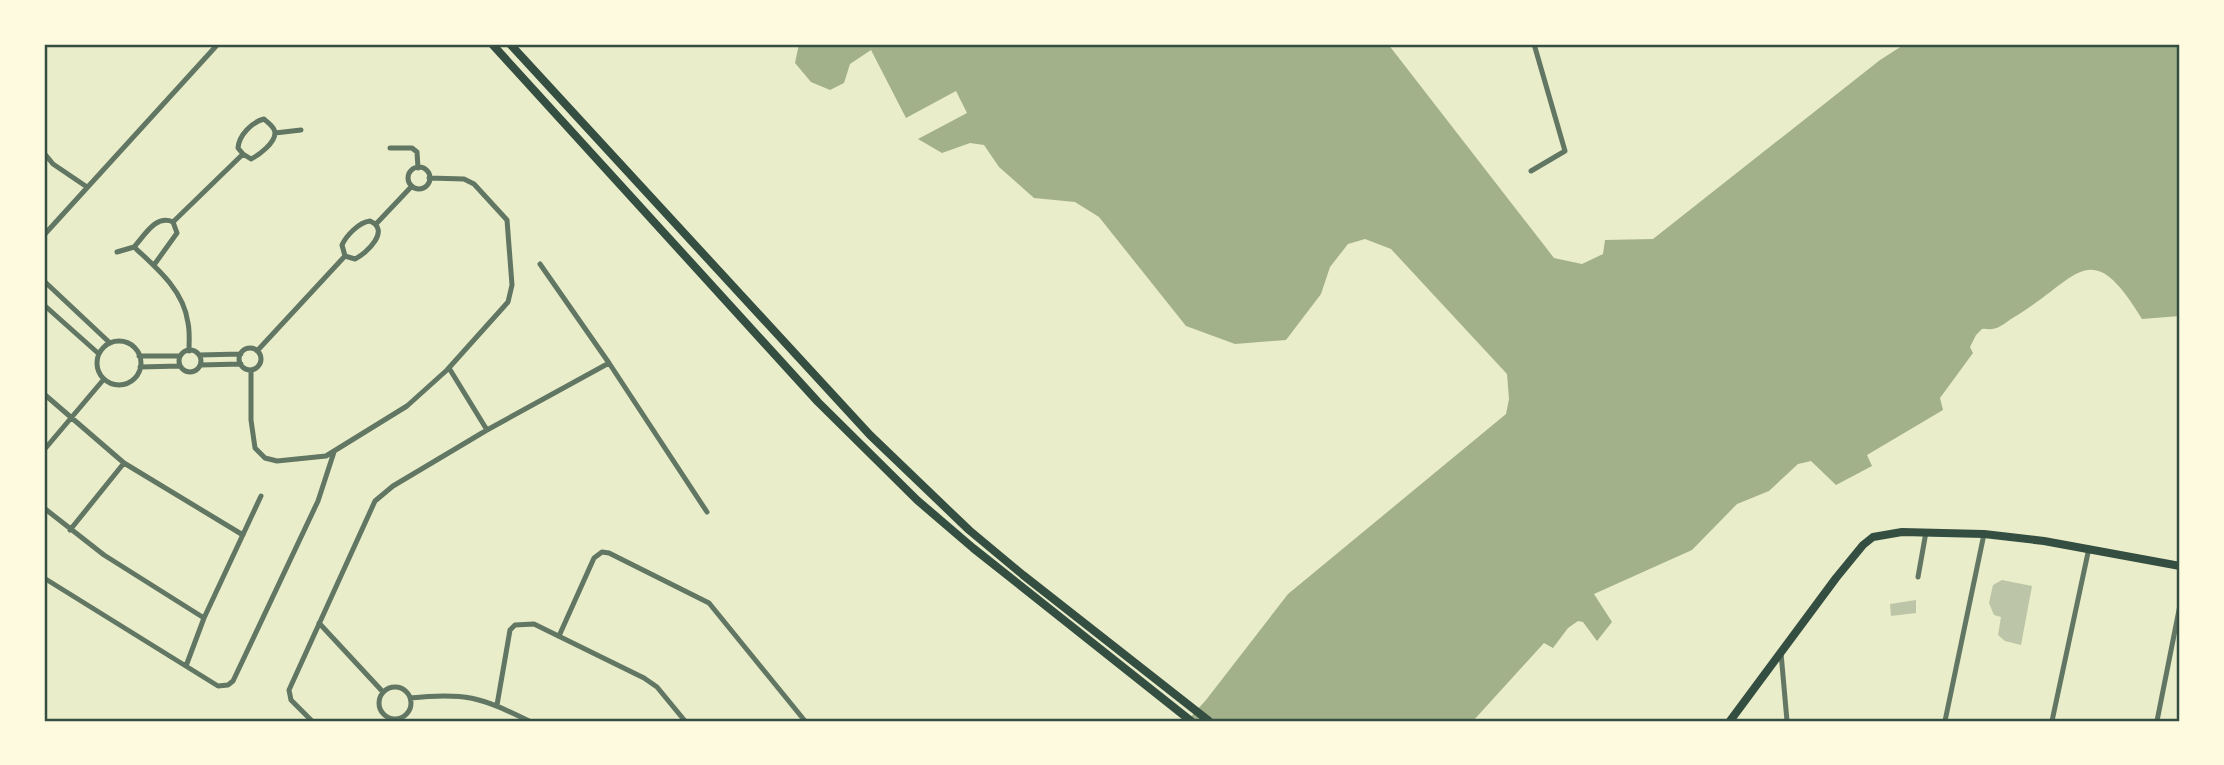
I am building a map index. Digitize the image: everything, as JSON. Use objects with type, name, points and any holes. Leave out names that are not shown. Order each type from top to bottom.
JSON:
[{"type":"main road","points":[[492,44],[790,371],[872,457],[973,548],[1191,721]]},
{"type":"main road","points":[[510,44],[870,435],[970,530],[1023,575],[1209,721]]},
{"type":"main road","points":[[1730,721],[1836,578],[1863,545],[1874,537],[1902,532],[1984,534],[2089,548],[2180,566]]},
{"type":"street","points":[[45,231],[218,44]]},
{"type":"street","points":[[1531,171],[1565,151],[1534,44]]},
{"type":"street","points":[[264,119],[275,133],[273,139],[258,156],[251,159],[243,154],[238,148],[239,141],[256,121],[264,119]]},
{"type":"street","points":[[275,133],[301,130]]},
{"type":"street","points":[[390,148],[412,148],[417,152],[418,168]]},
{"type":"street","points":[[44,153],[53,164],[87,187]]},
{"type":"street","points":[[173,222],[243,154]]},
{"type":"street","points":[[418,168],[426,170],[428,183],[423,188],[412,186],[409,174],[418,168]]},
{"type":"street","points":[[251,370],[253,438],[259,454],[277,461],[326,456],[334,452],[407,406],[449,368],[508,302],[512,285],[507,220],[474,184],[464,179],[429,178]]},
{"type":"street","points":[[376,224],[412,186]]},
{"type":"street","points":[[117,252],[135,247],[159,221],[166,219],[173,222],[177,233],[154,265]]},
{"type":"street","points":[[345,256],[342,245],[345,239],[364,222],[376,224]]},
{"type":"street","points":[[345,256],[355,259],[377,239],[379,229],[376,224]]},
{"type":"street","points":[[135,247],[173,287],[184,307],[188,323],[189,351]]},
{"type":"street","points":[[257,351],[345,256]]},
{"type":"street","points":[[540,264],[707,512]]},
{"type":"street","points":[[44,282],[110,343]]},
{"type":"street","points":[[44,305],[99,354]]},
{"type":"street","points":[[127,342],[139,356],[140,368],[128,383],[114,384],[104,379],[97,364],[99,354],[110,343],[127,342]]},
{"type":"street","points":[[189,351],[199,355],[241,354],[248,349],[257,351]]},
{"type":"street","points":[[139,356],[180,356],[189,351]]},
{"type":"street","points":[[241,354],[241,364],[251,370],[261,361],[257,351]]},
{"type":"street","points":[[199,355],[200,365]]},
{"type":"street","points":[[180,356],[180,366]]},
{"type":"street","points":[[312,721],[291,700],[289,690],[375,501],[393,486],[486,430],[609,363]]},
{"type":"street","points":[[140,368],[180,366],[190,372],[200,365],[241,364]]},
{"type":"street","points":[[449,368],[486,430]]},
{"type":"street","points":[[44,450],[104,379]]},
{"type":"street","points":[[44,394],[124,463],[243,535]]},
{"type":"street","points":[[44,578],[218,686],[228,685],[233,681],[318,500],[334,452]]},
{"type":"street","points":[[70,530],[124,463]]},
{"type":"street","points":[[186,666],[204,618],[261,496]]},
{"type":"street","points":[[44,508],[104,555],[204,618]]},
{"type":"street","points":[[1918,577],[1926,532]]},
{"type":"street","points":[[1945,721],[1984,534]]},
{"type":"street","points":[[2052,721],[2089,548]]},
{"type":"street","points":[[559,636],[594,558],[602,552],[609,553],[709,603],[805,721]]},
{"type":"street","points":[[2157,721],[2180,604]]},
{"type":"street","points":[[319,623],[383,692]]},
{"type":"street","points":[[497,705],[510,630],[515,625],[534,624],[644,678],[657,687],[685,721]]},
{"type":"street","points":[[1781,653],[1787,721]]},
{"type":"street","points":[[397,687],[406,692],[411,707],[406,719],[394,720],[384,716],[379,706],[383,692],[397,687]]},
{"type":"street","points":[[410,698],[447,694],[470,696],[497,705],[529,721]]},
{"type":"street","points":[[377,721],[384,716]]},
{"type":"shaded area","points":[[799,44],[1388,44],[1554,258],[1582,264],[1603,254],[1605,240],[1653,239],[1880,60],[1905,44],[2180,44],[2180,316],[2142,319],[2109,277],[2096,270],[2083,271],[2070,278],[2001,326],[1982,329],[1970,347],[1973,353],[1940,398],[1943,410],[1867,455],[1872,466],[1836,485],[1811,461],[1798,464],[1769,491],[1737,504],[1692,550],[1594,594],[1612,622],[1597,641],[1583,622],[1578,621],[1568,628],[1553,648],[1544,643],[1473,721],[1187,721],[1288,594],[1506,414],[1509,399],[1507,374],[1391,249],[1365,239],[1348,244],[1330,267],[1321,294],[1286,340],[1235,344],[1186,326],[1099,217],[1075,202],[1034,198],[999,167],[984,145],[970,143],[942,153],[918,139],[967,113],[956,91],[906,118],[871,50],[850,64],[844,83],[830,90],[811,82],[795,63]]},
{"type":"building","points":[[2002,580],[2032,586],[2021,645],[2005,641],[1998,635],[2001,617],[1994,615],[1989,603],[1993,585]]},
{"type":"building","points":[[1916,600],[1916,613],[1891,616],[1890,604]]}]
